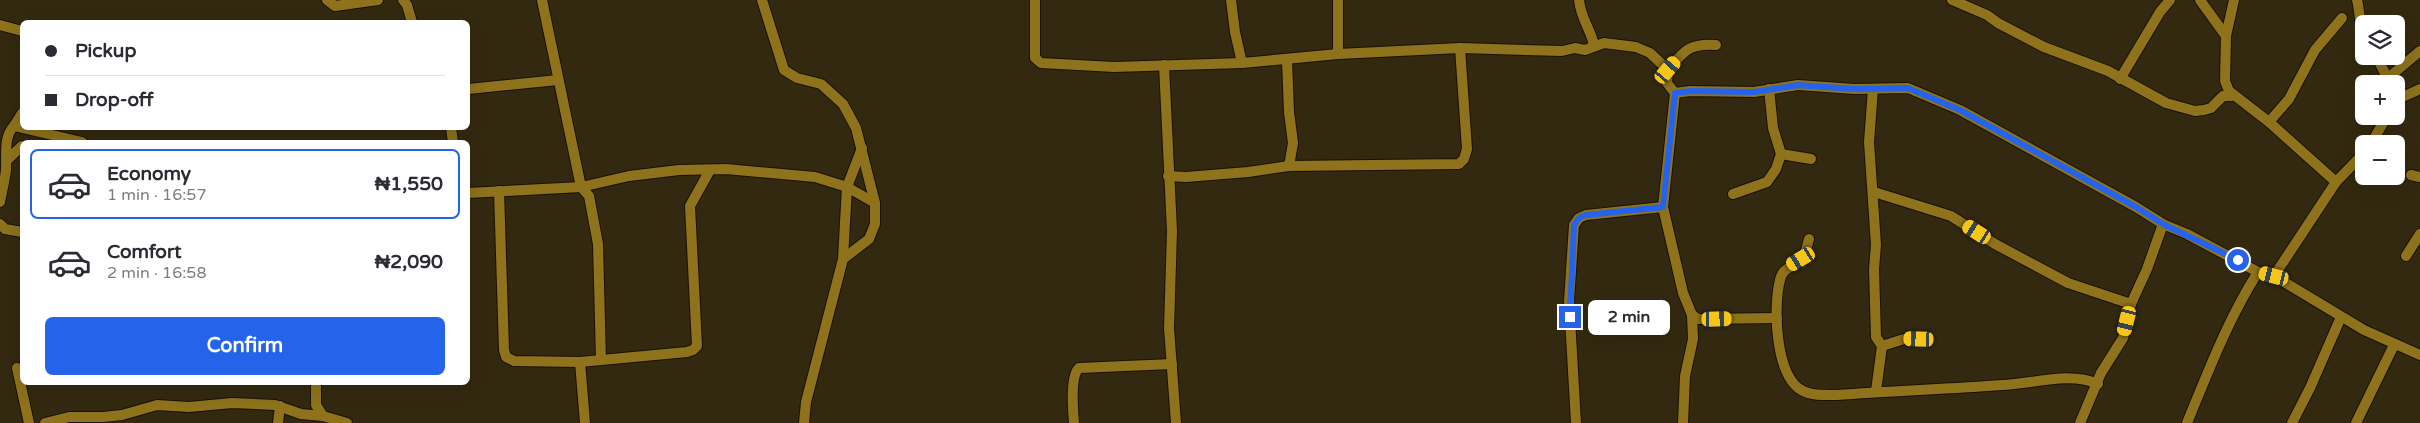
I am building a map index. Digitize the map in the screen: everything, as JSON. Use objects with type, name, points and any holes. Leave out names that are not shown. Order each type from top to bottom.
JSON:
[{"type":"street","points":[[327,0],[335,6],[378,0]]},
{"type":"street","points":[[403,0],[407,5],[411,20]]},
{"type":"street","points":[[542,0],[581,186],[589,196],[598,244],[601,360]]},
{"type":"street","points":[[762,0],[784,70],[789,75],[821,84],[833,94],[842,104],[856,128],[862,147],[875,203],[875,224],[869,238],[843,259]]},
{"type":"street","points":[[1035,0],[1035,58],[1039,62],[1114,67],[1242,63],[1338,54],[1460,48],[1562,51],[1575,48],[1585,50],[1594,45],[1604,43],[1636,47],[1650,53],[1668,70]]},
{"type":"street","points":[[1231,0],[1235,32],[1242,63]]},
{"type":"street","points":[[1338,0],[1338,54]]},
{"type":"street","points":[[1579,0],[1580,14],[1592,36],[1594,45]]},
{"type":"street","points":[[1952,0],[1987,15],[1998,23],[2044,47],[2108,71],[2166,103],[2195,111],[2211,108],[2220,98],[2229,94]]},
{"type":"street","points":[[2120,79],[2160,12],[2170,0]]},
{"type":"street","points":[[2200,0],[2226,36]]},
{"type":"street","points":[[2234,0],[2226,36],[2225,81],[2229,94],[2269,122],[2336,182]]},
{"type":"street","points":[[2357,0],[2361,15]]},
{"type":"street","points":[[2269,122],[2289,99],[2315,50],[2342,18]]},
{"type":"street","points":[[0,26],[20,31]]},
{"type":"street","points":[[1683,423],[1685,376],[1693,339],[1692,315],[1683,293],[1663,207],[1675,93],[1667,83],[1668,70],[1680,55],[1697,44],[1716,44]]},
{"type":"street","points":[[1168,176],[1186,177],[1248,172],[1289,166],[1447,165],[1462,162],[1467,149],[1460,48]]},
{"type":"street","points":[[2395,75],[2420,52]]},
{"type":"street","points":[[1286,60],[1293,143],[1289,166]]},
{"type":"street","points":[[1164,65],[1172,231],[1168,299],[1176,423]]},
{"type":"street","points":[[470,88],[558,80]]},
{"type":"street","points":[[1675,93],[1690,91],[1754,92],[1798,85],[1873,89],[1908,88],[1960,110],[2136,207],[2163,224],[2187,234],[2258,272],[2274,276],[2341,317],[2420,355]]},
{"type":"street","points":[[1733,194],[1767,182],[1781,154],[1773,128],[1769,89]]},
{"type":"street","points":[[1873,89],[1868,142],[1874,192],[1876,337],[1882,346],[1876,391]]},
{"type":"street","points":[[2405,96],[2420,89]]},
{"type":"street","points":[[0,202],[6,161],[8,127],[20,115]]},
{"type":"street","points":[[22,130],[72,140]]},
{"type":"street","points":[[33,140],[46,135]]},
{"type":"street","points":[[804,423],[806,402],[843,259],[848,187],[862,147]]},
{"type":"street","points":[[6,161],[20,148]]},
{"type":"street","points":[[1781,154],[1811,159]]},
{"type":"street","points":[[2274,276],[2336,182],[2355,162]]},
{"type":"street","points":[[470,193],[581,186],[630,176],[680,170],[710,170],[815,177],[848,187],[875,203]]},
{"type":"street","points":[[499,191],[504,292],[504,350],[506,357],[514,361],[580,362],[688,352],[697,346],[690,206],[710,170]]},
{"type":"street","points":[[1874,192],[1951,216],[1995,244],[2068,284],[2131,304]]},
{"type":"street","points":[[1576,423],[1569,301],[1574,225],[1579,218],[1586,215],[1663,207]]},
{"type":"street","points":[[0,224],[5,228],[20,232]]},
{"type":"street","points":[[2080,423],[2101,373],[2123,338],[2131,304],[2147,270],[2163,224]]},
{"type":"street","points":[[2406,256],[2420,234]]},
{"type":"street","points":[[1809,239],[1801,259],[1786,268],[1780,279],[1777,318],[1780,350],[1789,376],[1794,385],[1804,392],[1820,395],[2003,385],[2069,378],[2089,380],[2098,384]]},
{"type":"street","points":[[2187,423],[2223,338],[2258,272]]},
{"type":"street","points":[[1692,315],[1698,319],[1777,318]]},
{"type":"street","points":[[2292,423],[2310,388],[2341,317]]},
{"type":"street","points":[[1882,346],[1904,339],[1919,339]]},
{"type":"street","points":[[2356,423],[2394,344]]},
{"type":"street","points":[[580,362],[585,423]]},
{"type":"street","points":[[1074,423],[1074,380],[1076,371],[1079,368],[1172,364]]},
{"type":"street","points":[[17,368],[20,382]]},
{"type":"street","points":[[21,385],[29,423]]},
{"type":"street","points":[[316,385],[316,405],[323,416]]},
{"type":"street","points":[[46,423],[69,417],[122,415],[157,405],[189,407],[232,403],[280,406],[308,416],[323,416],[347,423]]},
{"type":"street","points":[[278,423],[280,406]]},
{"type":"route","points":[[1570,317],[1569,301],[1574,225],[1579,218],[1586,215],[1663,207],[1664,183],[1675,93],[1690,91],[1754,92],[1798,85],[1854,89],[1908,88],[1960,110],[2136,207],[2163,224],[2238,260]]}]
